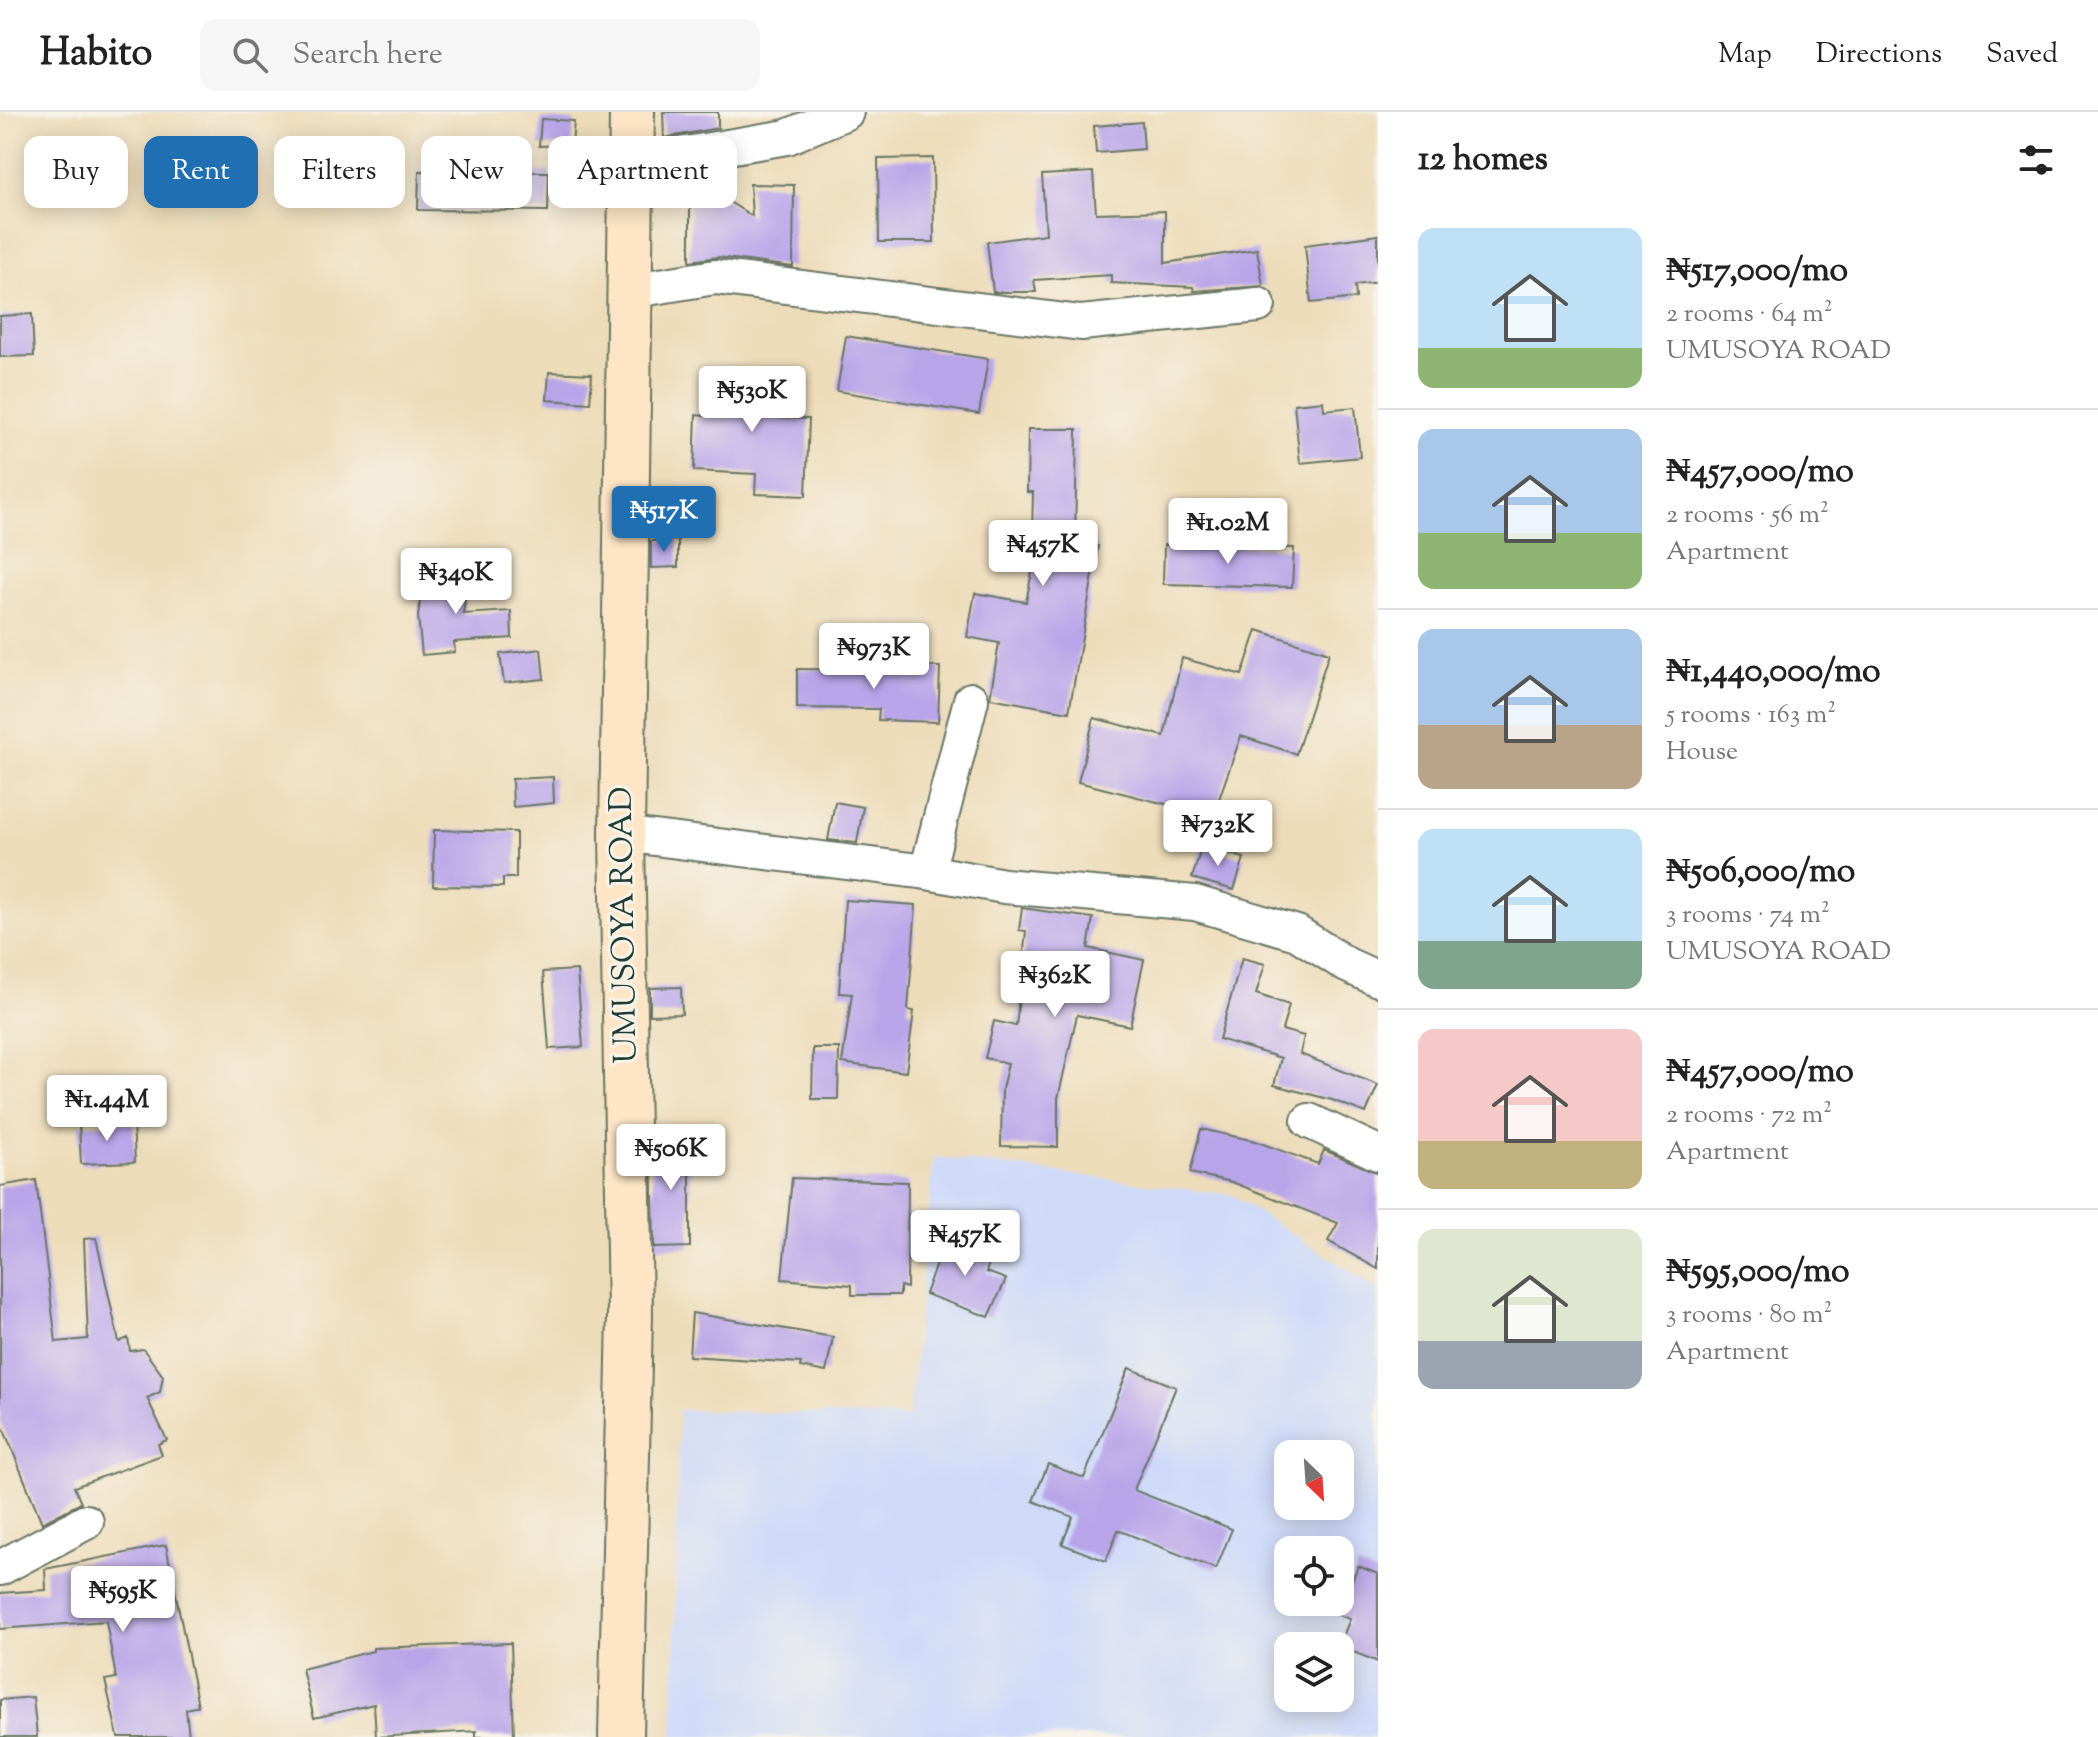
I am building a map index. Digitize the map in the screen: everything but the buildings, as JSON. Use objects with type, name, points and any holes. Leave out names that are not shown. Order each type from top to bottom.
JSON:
[{"type":"main road","name":"UMUSOYA ROAD","points":[[632,112],[632,136]]},
{"type":"main road","name":"UMUSOYA ROAD","points":[[621,1737],[630,1314],[622,834],[632,208]]},
{"type":"street","points":[[737,145],[787,137],[846,112]]},
{"type":"street","points":[[629,291],[715,277],[1081,323],[1258,305]]},
{"type":"street","points":[[927,872],[971,700]]},
{"type":"street","points":[[622,834],[927,872],[1004,886],[1195,903],[1297,933],[1347,965],[1378,979]]},
{"type":"street","points":[[1309,1121],[1378,1153]]},
{"type":"street","points":[[0,1568],[86,1522]]},
{"type":"shaded area","points":[[934,1157],[1232,1195],[1378,1289],[1378,1737],[673,1737],[679,1410],[909,1417]]}]
